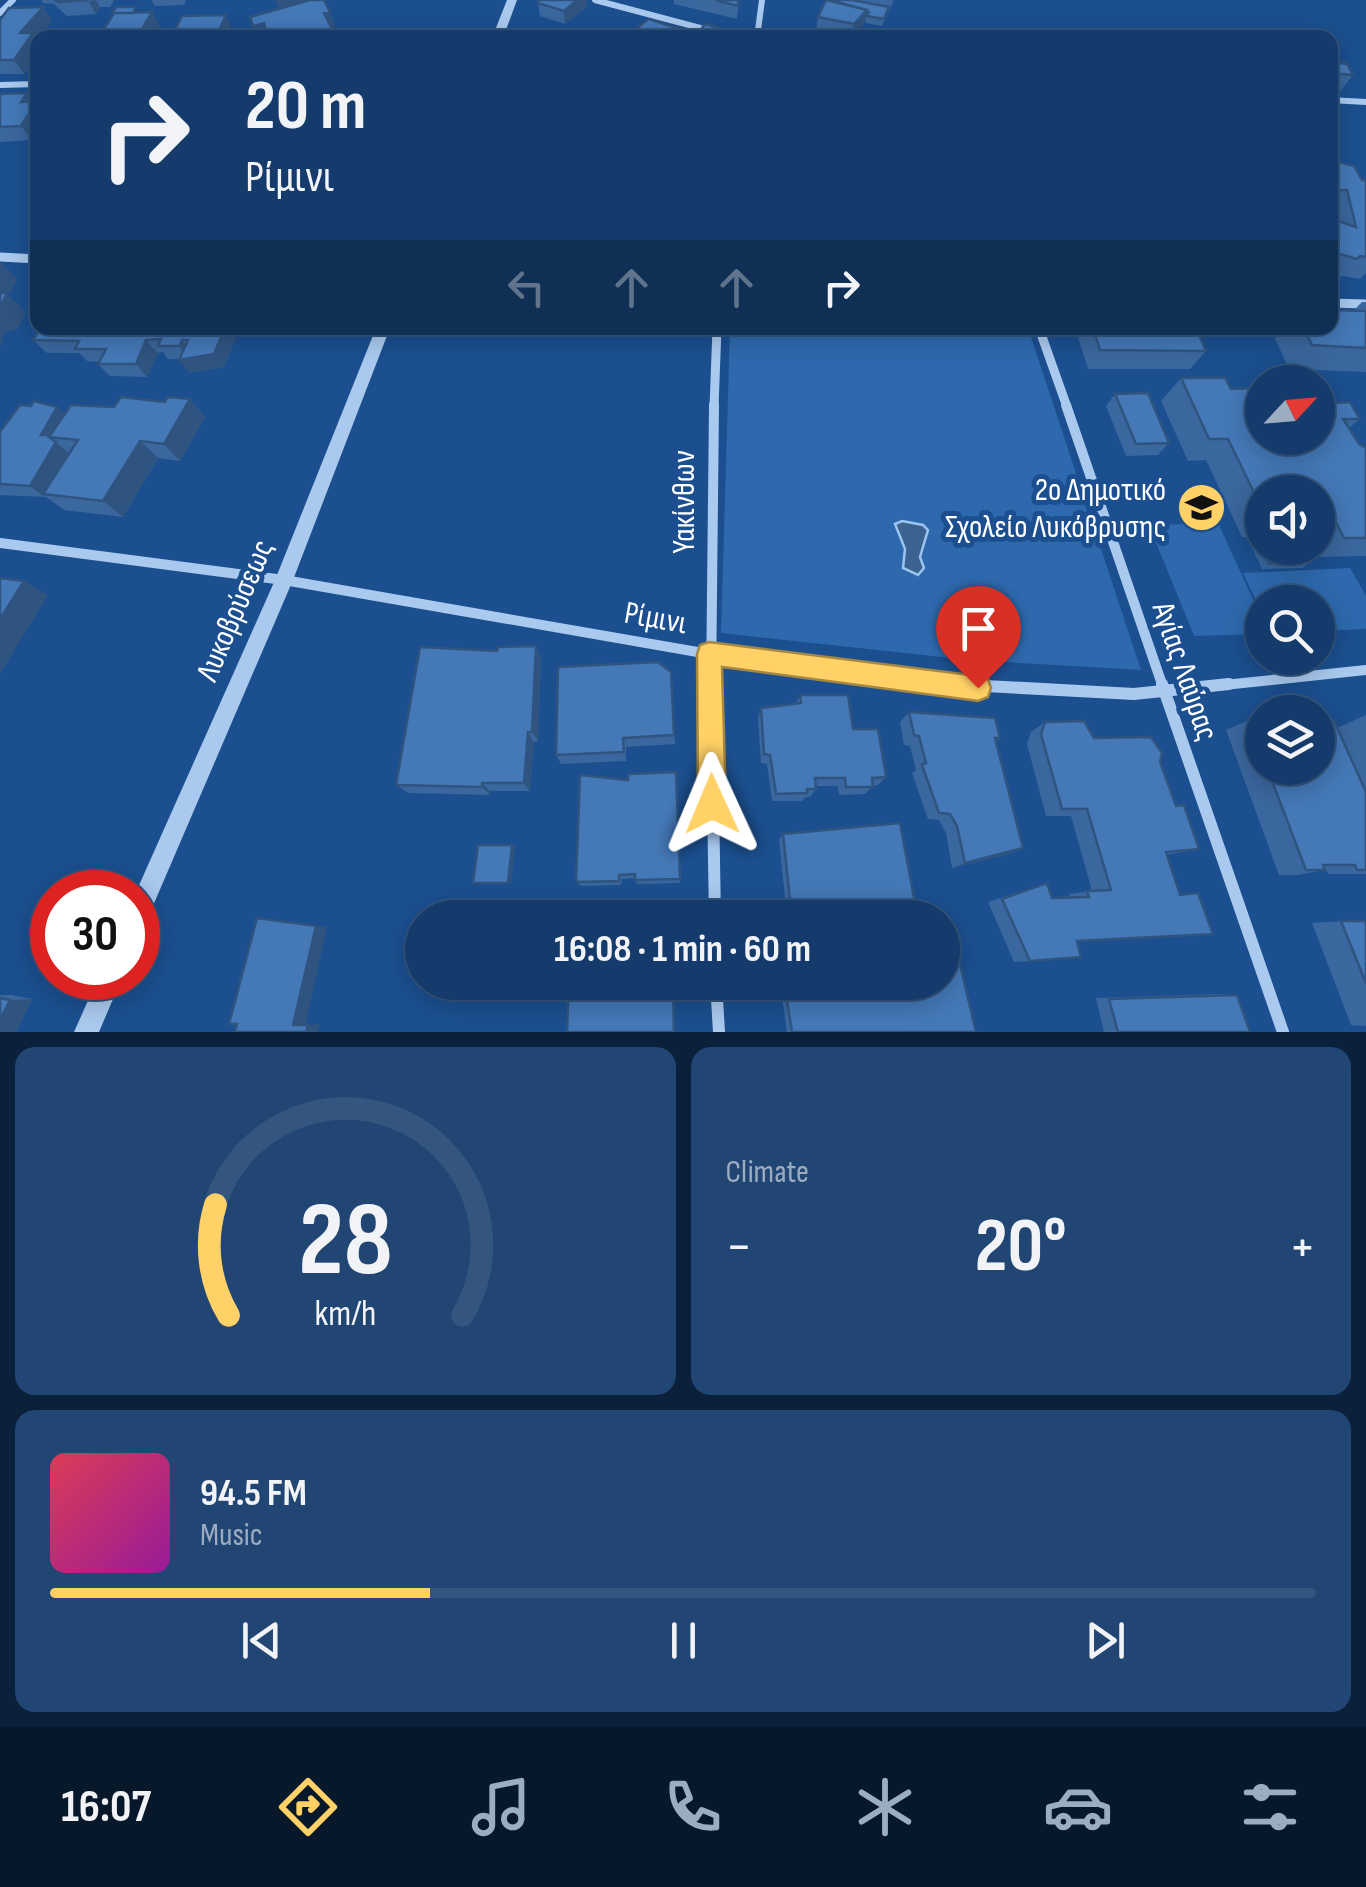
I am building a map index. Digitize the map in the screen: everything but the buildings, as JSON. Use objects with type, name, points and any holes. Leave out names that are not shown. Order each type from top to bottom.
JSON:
[{"type":"street","points":[[0,13],[13,0]]},
{"type":"street","points":[[500,30],[512,0]]},
{"type":"street","points":[[595,0],[708,30]]},
{"type":"street","points":[[758,30],[762,0]]},
{"type":"street","points":[[0,85],[30,84]]},
{"type":"street","points":[[1338,100],[1363,102],[1366,112]]},
{"type":"street","points":[[0,257],[30,258]]},
{"type":"street","points":[[1338,303],[1366,304]]},
{"type":"street","name":"Λυκοβρύσεως","points":[[157,870],[284,580],[380,335]]},
{"type":"street","name":"Υακίνθων","points":[[715,900],[709,654],[711,429],[717,335]]},
{"type":"street","name":"Αγίας Λαύρας","points":[[1041,335],[1283,1032]]},
{"type":"street","name":"Ρίμινι","points":[[0,543],[284,580],[709,654],[978,688],[1096,694],[1164,692],[1366,670]]},
{"type":"street","points":[[86,1032],[100,1000]]},
{"type":"street","points":[[717,1000],[719,1032]]},
{"type":"shaded area","points":[[730,335],[1030,335],[1141,670],[969,660],[721,633]]},
{"type":"shaded area","points":[[902,521],[923,525],[928,530],[920,557],[924,568],[918,575],[903,568],[905,549],[895,524]]},
{"type":"shaded area","points":[[1218,523],[1246,585],[1245,634],[1194,636],[1149,525]]},
{"type":"shaded area","points":[[1350,568],[1366,596],[1366,629],[1335,630],[1335,585],[1249,585],[1243,573]]},
{"type":"place","name":"2ο Δημοτικό Σχολείο Λυκόβρυσης","points":[[1201,507]]},
{"type":"route","points":[[712,804],[709,654],[978,688]]}]
